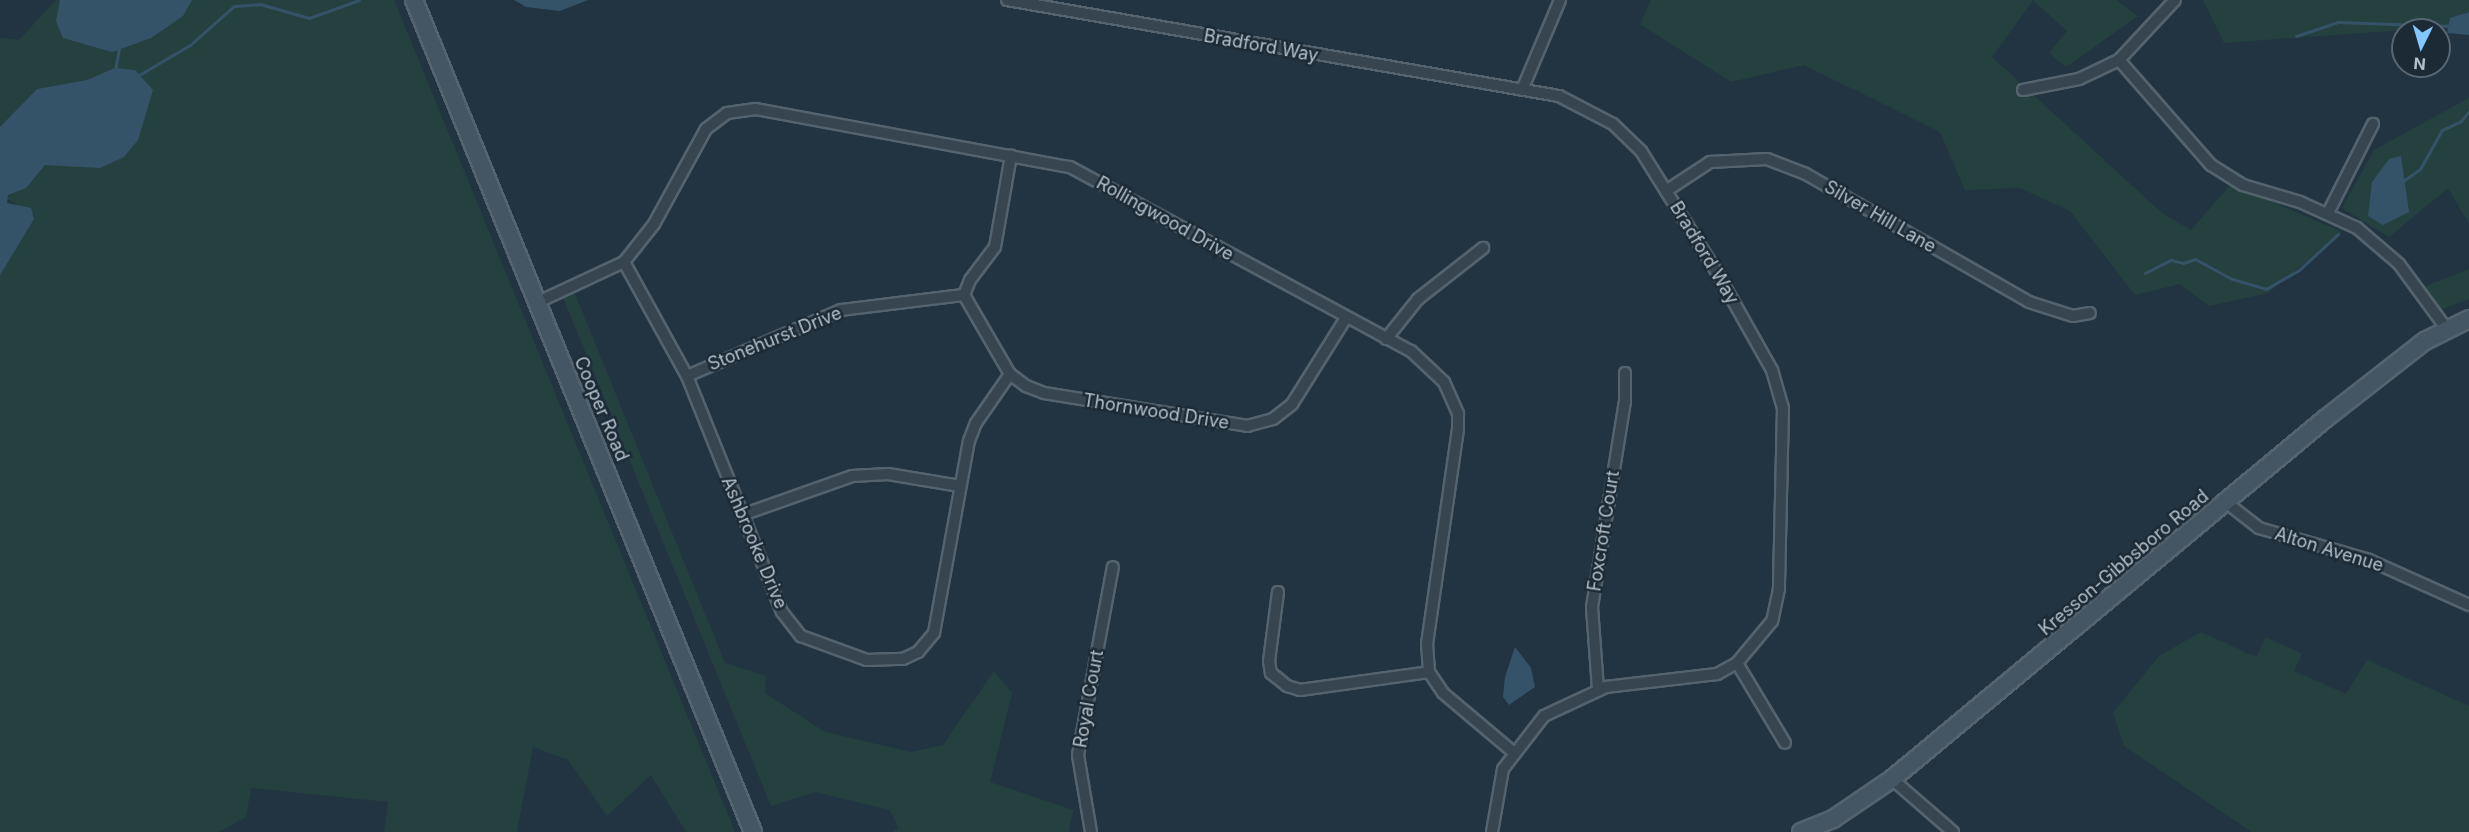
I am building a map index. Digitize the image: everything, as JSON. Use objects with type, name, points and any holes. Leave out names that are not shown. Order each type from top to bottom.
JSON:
[{"type":"street","name":"Cooper Road","points":[[414,0],[753,832]]},
{"type":"street","name":"Bradford Way","points":[[1007,0],[1559,96],[1613,124],[1641,151],[1772,369],[1783,408],[1779,589],[1772,621],[1737,663],[1703,679],[1598,689],[1544,716],[1503,769],[1492,832]]},
{"type":"street","points":[[1522,90],[1560,0]]},
{"type":"street","points":[[2023,90],[2079,79],[2119,60],[2175,0]]},
{"type":"street","points":[[2119,60],[2225,176],[2328,213],[2357,228],[2399,264],[2446,328]]},
{"type":"street","name":"Rollingwood Drive","points":[[536,303],[624,261],[654,224],[706,129],[726,113],[756,109],[1070,167],[1386,339],[1432,367],[1458,414],[1454,481],[1427,643],[1429,672]]},
{"type":"street","points":[[2328,213],[2373,124]]},
{"type":"street","points":[[1010,374],[964,295],[970,280],[995,247],[1011,155]]},
{"type":"street","name":"Silver Hill Lane","points":[[1666,191],[1710,162],[1767,159],[1804,173],[2029,302],[2073,316],[2090,313]]},
{"type":"street","points":[[1386,339],[1418,299],[1483,248]]},
{"type":"street","name":"Ashbrooke Drive","points":[[624,261],[687,376],[742,515],[791,627],[801,636],[867,660],[891,661],[918,652],[934,633],[960,486],[976,423],[1010,374]]},
{"type":"street","name":"Stonehurst Drive","points":[[687,376],[841,310],[964,295]]},
{"type":"street","name":"Thornwood Drive","points":[[1010,374],[1044,393],[1224,424],[1260,424],[1292,404],[1346,318]]},
{"type":"street","name":"Kresson-Gibbsboro Road","points":[[1801,832],[1833,819],[1892,779],[2352,398],[2446,328],[2469,319]]},
{"type":"street","name":"Foxcroft Court","points":[[1598,689],[1592,607],[1625,402],[1625,373]]},
{"type":"street","points":[[742,515],[852,476],[888,474],[960,486]]},
{"type":"street","name":"Alton Avenue","points":[[2227,503],[2259,528],[2369,560],[2469,605]]},
{"type":"street","name":"Royal Court","points":[[1091,832],[1078,755],[1113,567]]},
{"type":"street","points":[[1278,592],[1269,662],[1271,673],[1287,686],[1300,690],[1429,672],[1443,693],[1514,752]]},
{"type":"street","points":[[1737,663],[1785,743]]},
{"type":"street","points":[[1892,779],[1953,832]]},
{"type":"green space","points":[[56,0],[394,0],[735,832],[686,832],[651,775],[607,816],[568,760],[533,747],[517,832],[384,832],[388,802],[251,788],[246,817],[219,832],[0,832],[0,274],[34,215],[6,198],[45,165],[124,157],[142,75],[37,89],[0,129],[0,38],[19,40]]},
{"type":"green space","points":[[1651,0],[2033,0],[1992,57],[2163,214],[2191,230],[2231,184],[2342,232],[2268,293],[2209,306],[2180,284],[2135,295],[2070,211],[2020,188],[1965,190],[1940,132],[1804,65],[1731,82],[1640,24]]},
{"type":"green space","points":[[2033,0],[2116,0],[2138,16],[2066,67],[2049,53],[2067,31]]},
{"type":"green space","points":[[2203,0],[2469,0],[2469,17],[2451,24],[2451,18],[2391,18],[2391,31],[2224,43]]},
{"type":"green space","points":[[2469,98],[2469,224],[2448,188],[2389,237],[2342,208],[2374,150]]},
{"type":"green space","points":[[2469,269],[2469,299],[2435,312],[2420,288]]},
{"type":"green space","points":[[571,284],[725,663],[766,676],[765,693],[825,732],[911,752],[943,745],[994,671],[1012,693],[990,782],[1073,810],[1069,832],[892,832],[898,828],[890,810],[815,792],[771,806],[560,290]]},
{"type":"green space","points":[[2201,632],[2256,657],[2266,637],[2302,654],[2294,671],[2346,694],[2367,660],[2469,706],[2469,832],[2252,832],[2124,746],[2113,713],[2159,656]]},
{"type":"water","points":[[60,0],[192,0],[183,16],[151,38],[112,52],[63,38],[56,21]]},
{"type":"water","points":[[514,0],[588,0],[560,11],[526,7]]},
{"type":"water","points":[[2469,12],[2469,35],[2451,33],[2450,18]]},
{"type":"water","points":[[115,68],[135,70],[153,90],[138,140],[124,157],[100,168],[45,165],[26,188],[8,195],[7,203],[31,208],[34,219],[0,275],[0,127],[37,89],[87,80]]},
{"type":"water","points":[[2401,156],[2409,212],[2383,225],[2368,216],[2372,182],[2389,159]]},
{"type":"water","points":[[1515,647],[1531,668],[1535,687],[1509,705],[1503,697],[1505,677]]},
{"type":"waterway","points":[[139,75],[190,45],[234,6],[260,4],[309,18],[359,0]]},
{"type":"waterway","points":[[2296,36],[2338,22],[2391,24]]},
{"type":"waterway","points":[[115,71],[119,48]]},
{"type":"waterway","points":[[2403,181],[2420,169],[2442,130],[2461,121],[2469,111]]},
{"type":"waterway","points":[[2145,273],[2171,260],[2183,263],[2195,259],[2232,279],[2266,289],[2299,270],[2338,234]]}]
